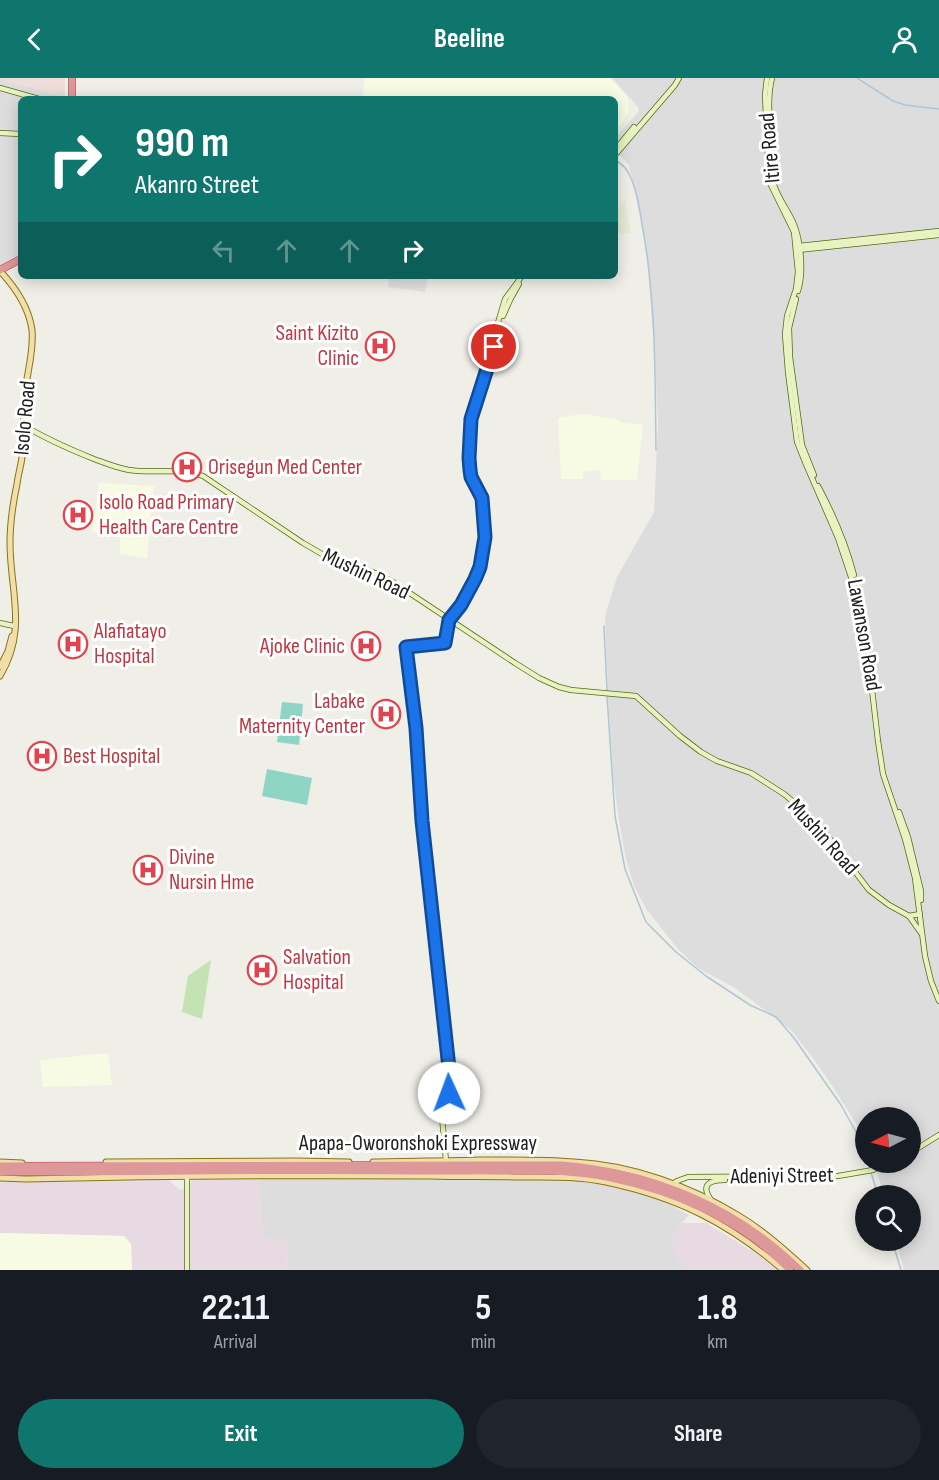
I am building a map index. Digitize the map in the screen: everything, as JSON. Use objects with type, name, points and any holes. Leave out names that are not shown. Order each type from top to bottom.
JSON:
[{"type":"highway","points":[[70,78],[70,96]]},
{"type":"highway","points":[[0,273],[18,262]]},
{"type":"highway","name":"Apapa-Oworonshoki Expressway","points":[[0,1164],[562,1165],[597,1168],[636,1177],[700,1201],[756,1233],[800,1270]]},
{"type":"highway","name":"Apapa-Oworonshoki Expressway","points":[[0,1172],[379,1170],[529,1171],[590,1174],[635,1184],[700,1208],[735,1226],[754,1239],[790,1270]]},
{"type":"main road","points":[[618,148],[636,124],[678,78]]},
{"type":"main road","name":"Itire Road","points":[[767,78],[765,95],[769,181],[792,228],[797,248]]},
{"type":"main road","name":"Itire Road","points":[[772,78],[769,96],[773,182],[794,224],[797,248]]},
{"type":"main road","points":[[0,88],[28,96]]},
{"type":"main road","points":[[0,133],[18,134]]},
{"type":"main road","points":[[797,248],[939,233]]},
{"type":"main road","name":"Lawanson Road","points":[[797,248],[801,281],[789,328],[788,351],[797,442],[838,538],[862,612],[880,760],[915,878],[925,956],[937,990]]},
{"type":"main road","name":"Isolo Road","points":[[0,273],[27,309],[32,348],[24,399],[22,457],[11,525],[14,626],[10,645],[0,667]]},
{"type":"main road","name":"Isolo Road","points":[[0,273],[25,311],[30,340],[21,406],[20,453],[8,524],[8,548],[17,612],[15,640],[0,676]]},
{"type":"main road","points":[[446,1161],[442,1117],[449,1093],[449,1068],[406,647],[445,643],[450,618],[475,577],[483,544],[481,500],[468,469],[469,420],[505,299],[521,279]]},
{"type":"main road","name":"Lawanson Road","points":[[788,351],[802,446],[839,531],[861,598],[885,774],[908,837],[921,891],[928,954],[937,990]]},
{"type":"main road","name":"Mushin Road","points":[[23,425],[74,452],[114,466],[139,471],[182,471],[203,476],[322,554],[385,578],[430,605],[539,678],[566,689],[636,696],[701,752],[751,773],[784,794],[820,828],[869,890],[909,916]]},
{"type":"main road","points":[[0,623],[14,626]]},
{"type":"main road","points":[[920,914],[909,916],[922,935]]},
{"type":"main road","points":[[937,990],[939,1001]]},
{"type":"main road","points":[[921,1148],[939,1137]]},
{"type":"main road","name":"Apapa-Oworonshoki Expressway","points":[[0,1164],[304,1161],[576,1162],[628,1171],[673,1184],[711,1200],[759,1229],[807,1270]]},
{"type":"main road","name":"Adeniyi Street","points":[[673,1184],[688,1177],[826,1177],[864,1173]]},
{"type":"main road","name":"Adeniyi Street","points":[[711,1200],[706,1188],[713,1180],[826,1180],[864,1173]]},
{"type":"main road","points":[[187,1175],[188,1270]]},
{"type":"main road","name":"Apapa-Oworonshoki Expressway","points":[[0,1178],[187,1175],[565,1176],[597,1180],[650,1194],[692,1209],[731,1230],[783,1270]]},
{"type":"shaded area","points":[[65,78],[65,96],[61,96],[0,79]]},
{"type":"shaded area","points":[[365,78],[610,78],[628,98],[629,112],[618,128],[618,96],[362,96]]},
{"type":"shaded area","points":[[612,78],[939,78],[939,1270],[904,1270],[899,1251],[921,1251],[921,1185],[881,1185],[877,1173],[921,1173],[921,1107],[855,1107],[855,1122],[813,1058],[790,1029],[735,988],[698,968],[678,949],[647,910],[634,886],[626,859],[613,775],[605,616],[617,577],[654,512],[658,424],[647,259],[629,165],[618,153],[618,135],[639,111]]},
{"type":"shaded area","points":[[0,79],[61,96],[18,96],[18,257],[0,267]]},
{"type":"shaded area","points":[[625,200],[631,233],[618,235],[618,208]]},
{"type":"shaded area","points":[[389,279],[427,279],[425,292],[388,287]]},
{"type":"shaded area","points":[[582,414],[643,425],[637,480],[601,480],[600,470],[583,472],[583,479],[561,479],[558,418]]},
{"type":"shaded area","points":[[99,483],[154,486],[147,558],[120,554],[120,537],[92,532]]},
{"type":"shaded area","points":[[282,702],[303,704],[299,745],[277,742]]},
{"type":"shaded area","points":[[267,769],[312,778],[307,805],[262,796]]},
{"type":"shaded area","points":[[108,1053],[112,1085],[43,1087],[40,1060]]},
{"type":"shaded area","points":[[546,1173],[604,1181],[661,1200],[689,1215],[671,1242],[684,1270],[288,1270],[287,1243],[263,1237],[258,1175]]},
{"type":"shaded area","points":[[132,1174],[169,1180],[180,1190],[189,1188],[192,1179],[258,1175],[263,1236],[287,1243],[288,1270],[132,1270],[131,1244],[124,1236],[0,1233],[0,1178]]},
{"type":"shaded area","points":[[682,1223],[706,1223],[752,1251],[777,1270],[684,1270],[671,1242]]},
{"type":"shaded area","points":[[0,1233],[124,1236],[131,1244],[132,1270],[0,1270]]},
{"type":"green space","points":[[211,960],[202,1019],[182,1012],[188,976]]},
{"type":"waterway","points":[[857,78],[893,101],[905,105],[939,109]]},
{"type":"waterway","points":[[618,162],[627,171],[635,189],[647,257],[654,339],[656,450]]},
{"type":"waterway","points":[[604,626],[607,691]]},
{"type":"waterway","points":[[607,696],[615,816],[625,869],[646,922],[676,952],[706,976],[750,1005],[776,1017],[794,1038],[841,1105],[855,1130]]},
{"type":"waterway","points":[[871,1173],[875,1185]]},
{"type":"waterway","points":[[895,1251],[901,1270]]},
{"type":"place","name":"Saint Kizito Clinic","points":[[380,346]]},
{"type":"place","name":"Orisegun Med Center","points":[[187,467]]},
{"type":"place","name":"Isolo Road Primary Health Care Centre","points":[[78,515]]},
{"type":"place","name":"Alafiatayo Hospital","points":[[73,644]]},
{"type":"place","name":"Ajoke Clinic","points":[[366,646]]},
{"type":"place","name":"Labake Maternity Center","points":[[386,714]]},
{"type":"place","name":"Best Hospital","points":[[42,756]]},
{"type":"place","name":"Divine Nursin Hme","points":[[148,870]]},
{"type":"place","name":"Salvation Hospital","points":[[262,970]]},
{"type":"route","points":[[449,1093],[449,1068],[406,647],[445,643],[449,620],[461,605],[480,567],[485,537],[483,507],[481,495],[471,477],[470,428],[473,410],[494,347]]}]
